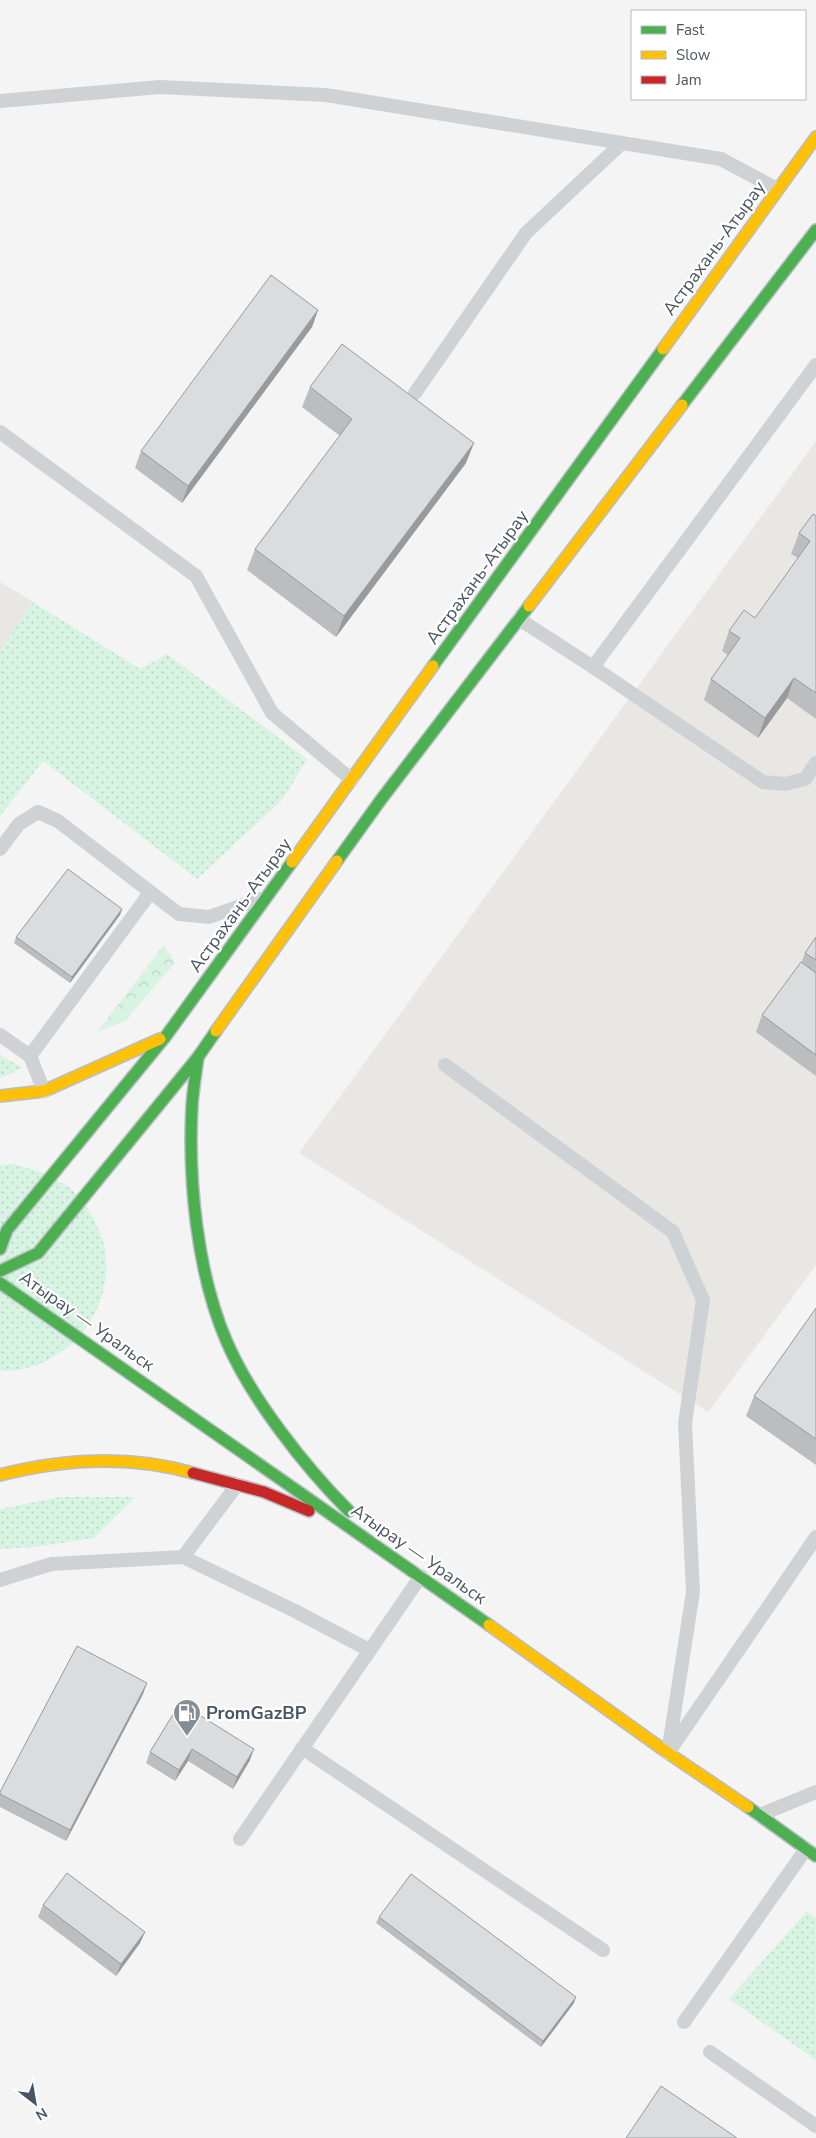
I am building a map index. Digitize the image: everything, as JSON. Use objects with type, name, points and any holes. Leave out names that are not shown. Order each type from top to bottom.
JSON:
[{"type":"highway","name":"Астрахань-Атырау","points":[[0,1249],[7,1230],[166,1036],[816,137]]},
{"type":"highway","points":[[0,1271],[38,1253],[198,1058],[380,801],[816,230]]},
{"type":"highway","points":[[0,1096],[44,1091],[166,1036]]},
{"type":"highway","points":[[198,1058],[192,1106],[192,1168],[202,1252],[220,1325],[248,1385],[332,1494],[394,1557]]},
{"type":"highway","name":"Атырау — Уральск","points":[[0,1282],[394,1557],[668,1753],[811,1852]]},
{"type":"highway","points":[[0,1475],[36,1466],[116,1460],[184,1470],[264,1492],[314,1513],[394,1557]]},
{"type":"lane","points":[[0,101],[160,87],[326,95],[721,159],[778,189]]},
{"type":"lane","points":[[415,393],[526,233],[622,143]]},
{"type":"lane","points":[[593,667],[816,365]]},
{"type":"lane","points":[[0,432],[196,576],[272,713],[352,780]]},
{"type":"lane","points":[[519,619],[763,782],[785,784],[805,779],[816,763]]},
{"type":"lane","points":[[0,849],[19,824],[38,812],[58,821],[179,914],[209,917],[268,896]]},
{"type":"lane","points":[[30,1056],[150,893]]},
{"type":"lane","points":[[0,1035],[30,1056],[44,1091]]},
{"type":"lane","points":[[445,1065],[673,1232],[703,1300],[685,1423],[693,1592],[668,1753]]},
{"type":"lane","points":[[183,1557],[237,1484]]},
{"type":"lane","points":[[668,1753],[816,1537]]},
{"type":"lane","points":[[0,1580],[51,1564],[183,1557],[295,1611],[369,1650]]},
{"type":"lane","points":[[240,1839],[421,1576]]},
{"type":"lane","points":[[302,1748],[603,1950]]},
{"type":"lane","points":[[760,1815],[816,1792]]},
{"type":"lane","points":[[684,2022],[811,1852]]},
{"type":"lane","points":[[710,2052],[816,2126]]},
{"type":"shaded area","points":[[816,441],[816,1265],[708,1412],[299,1153]]},
{"type":"shaded area","points":[[0,582],[33,602],[0,651]]},
{"type":"green space","points":[[33,602],[140,669],[167,654],[307,759],[283,799],[197,879],[43,761],[0,816],[0,651]]},
{"type":"green space","points":[[164,945],[175,963],[125,1021],[97,1032]]},
{"type":"green space","points":[[0,1055],[23,1068],[0,1078]]},
{"type":"green space","points":[[13,1164],[51,1177],[72,1190],[81,1199],[94,1220],[103,1242],[106,1273],[102,1295],[93,1316],[80,1335],[64,1350],[45,1362],[23,1369],[0,1371],[0,1165]]},
{"type":"green space","points":[[60,1497],[135,1497],[94,1538],[35,1547],[0,1549],[0,1509]]},
{"type":"green space","points":[[807,1911],[816,1918],[816,2060],[729,1999]]},
{"type":"building","points":[[271,275],[318,310],[188,486],[141,451]]},
{"type":"building","points":[[342,344],[474,443],[344,616],[255,549],[352,419],[310,387]]},
{"type":"building","points":[[813,514],[816,516],[816,693],[794,678],[765,718],[711,679],[740,638],[729,631],[744,610],[755,618],[810,541],[799,533]]},
{"type":"building","points":[[68,869],[122,909],[72,977],[16,937]]},
{"type":"building","points":[[816,937],[816,960],[805,953]]},
{"type":"building","points":[[801,962],[816,973],[816,1055],[762,1015]]},
{"type":"building","points":[[816,1308],[816,1439],[754,1396]]},
{"type":"building","points":[[77,1646],[147,1683],[70,1830],[0,1794],[0,1792]]},
{"type":"building","name":"PromGazBP","points":[[180,1703],[254,1749],[237,1777],[192,1749],[179,1770],[150,1752]]},
{"type":"building","points":[[67,1873],[145,1932],[121,1964],[43,1905]]},
{"type":"building","points":[[411,1874],[576,1997],[543,2041],[379,1917]]},
{"type":"building","points":[[661,2086],[737,2138],[626,2138]]},
{"type":"traffic: fast","points":[[682,405],[816,230]]},
{"type":"traffic: fast","points":[[433,666],[663,349]]},
{"type":"traffic: fast","points":[[337,861],[380,801],[529,606]]},
{"type":"traffic: fast","points":[[0,1249],[7,1230],[166,1036],[292,862]]},
{"type":"traffic: fast","points":[[0,1271],[38,1253],[198,1057],[216,1031]]},
{"type":"traffic: fast","points":[[198,1057],[192,1106],[193,1195],[201,1256],[216,1313],[236,1362],[264,1408],[297,1453],[349,1511]]},
{"type":"traffic: fast","points":[[0,1283],[489,1625]]},
{"type":"traffic: fast","points":[[748,1807],[816,1856]]},
{"type":"traffic: slow","points":[[663,349],[816,137]]},
{"type":"traffic: slow","points":[[529,606],[682,405]]},
{"type":"traffic: slow","points":[[292,862],[433,666]]},
{"type":"traffic: slow","points":[[216,1031],[337,861]]},
{"type":"traffic: slow","points":[[0,1096],[44,1091],[160,1039]]},
{"type":"traffic: slow","points":[[0,1475],[48,1465],[96,1461],[145,1463],[193,1473]]},
{"type":"traffic: slow","points":[[489,1625],[668,1753],[748,1807]]},
{"type":"traffic: jam","points":[[193,1473],[264,1492],[309,1511]]},
{"type":"place","name":"PromGazBP","points":[[187,1737]]}]
